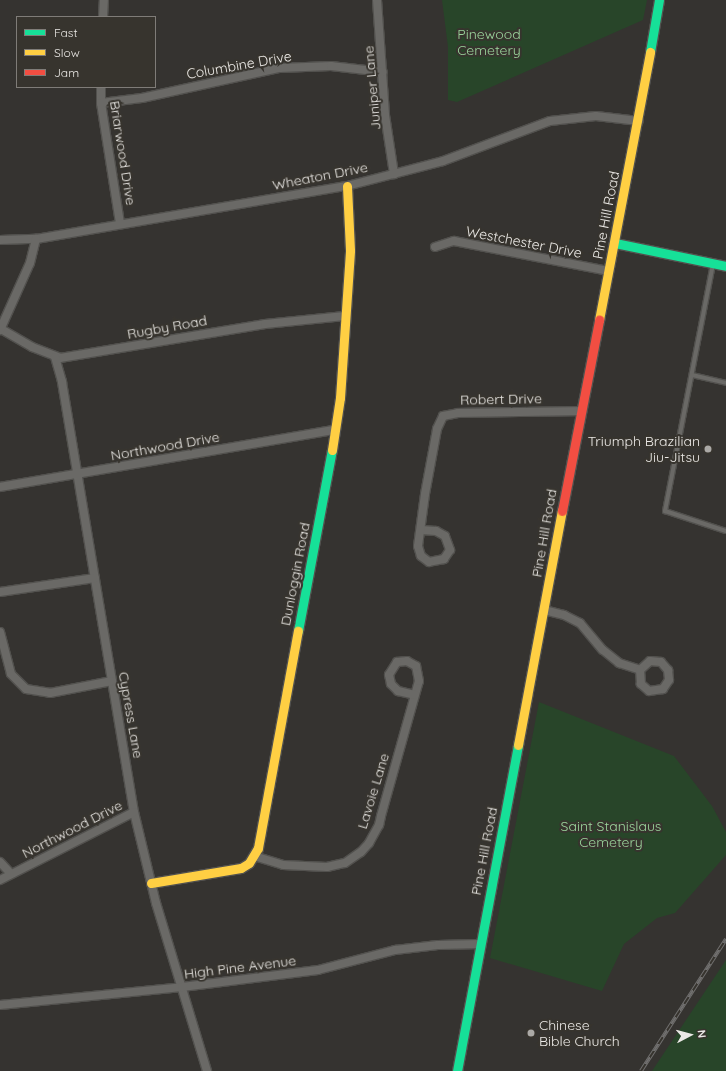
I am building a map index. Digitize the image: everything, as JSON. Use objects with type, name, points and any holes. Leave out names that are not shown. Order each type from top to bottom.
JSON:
[{"type":"street","points":[[103,16],[104,0]]},
{"type":"street","name":"Juniper Lane","points":[[377,0],[385,115],[394,174]]},
{"type":"street","name":"Pine Hill Road","points":[[457,1071],[581,411],[639,121],[659,0]]},
{"type":"street","name":"Columbine Drive","points":[[101,103],[142,98],[280,68],[331,66],[383,72]]},
{"type":"street","name":"Briarwood Drive","points":[[101,88],[101,103],[120,223]]},
{"type":"street","name":"Wheaton Drive","points":[[0,240],[36,239],[120,223],[346,186],[444,161],[550,121],[596,116],[639,121]]},
{"type":"street","name":"Dunloggin Road","points":[[254,856],[261,831],[335,430],[350,250],[346,186]]},
{"type":"street","points":[[36,239],[30,263],[0,329],[54,357]]},
{"type":"street","name":"Westchester Drive","points":[[435,247],[454,241],[609,271]]},
{"type":"street","points":[[615,243],[726,266]]},
{"type":"street","name":"Rugby Road","points":[[54,357],[76,356],[265,324],[345,316]]},
{"type":"street","name":"Cypress Lane","points":[[54,357],[62,382],[134,812],[151,883],[207,1071]]},
{"type":"street","name":"Robert Drive","points":[[421,530],[436,531],[445,536],[450,550],[444,559],[435,563],[421,556],[418,546],[437,429],[444,416],[458,413],[581,411]]},
{"type":"street","name":"Northwood Drive","points":[[0,487],[335,430]]},
{"type":"street","points":[[0,592],[95,578]]},
{"type":"street","points":[[544,610],[576,621],[611,658],[640,670]]},
{"type":"street","points":[[0,632],[11,674],[26,690],[50,692],[112,681]]},
{"type":"street","name":"Lavoie Lane","points":[[254,856],[283,866],[327,867],[345,863],[361,852],[369,843],[379,825],[415,695],[419,670],[412,662],[397,662],[390,670],[391,684],[398,691],[415,695]]},
{"type":"street","name":"Northwood Drive","points":[[0,880],[134,812]]},
{"type":"street","points":[[151,883],[241,868],[254,856]]},
{"type":"street","points":[[0,862],[11,874]]},
{"type":"street","name":"High Pine Avenue","points":[[0,1005],[182,987],[318,970],[395,950],[438,945],[480,944]]},
{"type":"lane","points":[[714,264],[665,511],[726,531]]},
{"type":"lane","points":[[692,375],[726,383]]},
{"type":"green space","name":"Pinewood Cemetery","points":[[442,0],[647,0],[643,20],[457,102],[448,100],[448,47]]},
{"type":"green space","name":"Saint Stanislaus Cemetery","points":[[539,702],[674,756],[712,806],[726,832],[726,855],[675,913],[657,918],[624,944],[602,991],[490,958]]},
{"type":"green space","points":[[726,960],[726,1071],[652,1071]]},
{"type":"railway","points":[[641,1071],[726,939]]},
{"type":"traffic: fast","points":[[650,52],[659,0]]},
{"type":"traffic: fast","points":[[615,243],[726,266]]},
{"type":"traffic: fast","points":[[298,631],[332,450]]},
{"type":"traffic: fast","points":[[457,1071],[518,745]]},
{"type":"traffic: slow","points":[[599,320],[650,52]]},
{"type":"traffic: slow","points":[[332,450],[340,398],[350,250],[347,186]]},
{"type":"traffic: slow","points":[[518,745],[562,511]]},
{"type":"traffic: slow","points":[[151,883],[241,868],[249,863],[258,848],[298,631]]},
{"type":"traffic: jam","points":[[562,511],[599,320]]},
{"type":"place","name":"Triumph Brazilian Jiu-Jitsu","points":[[708,449]]},
{"type":"place","name":"Chinese Bible Church","points":[[531,1033]]}]
